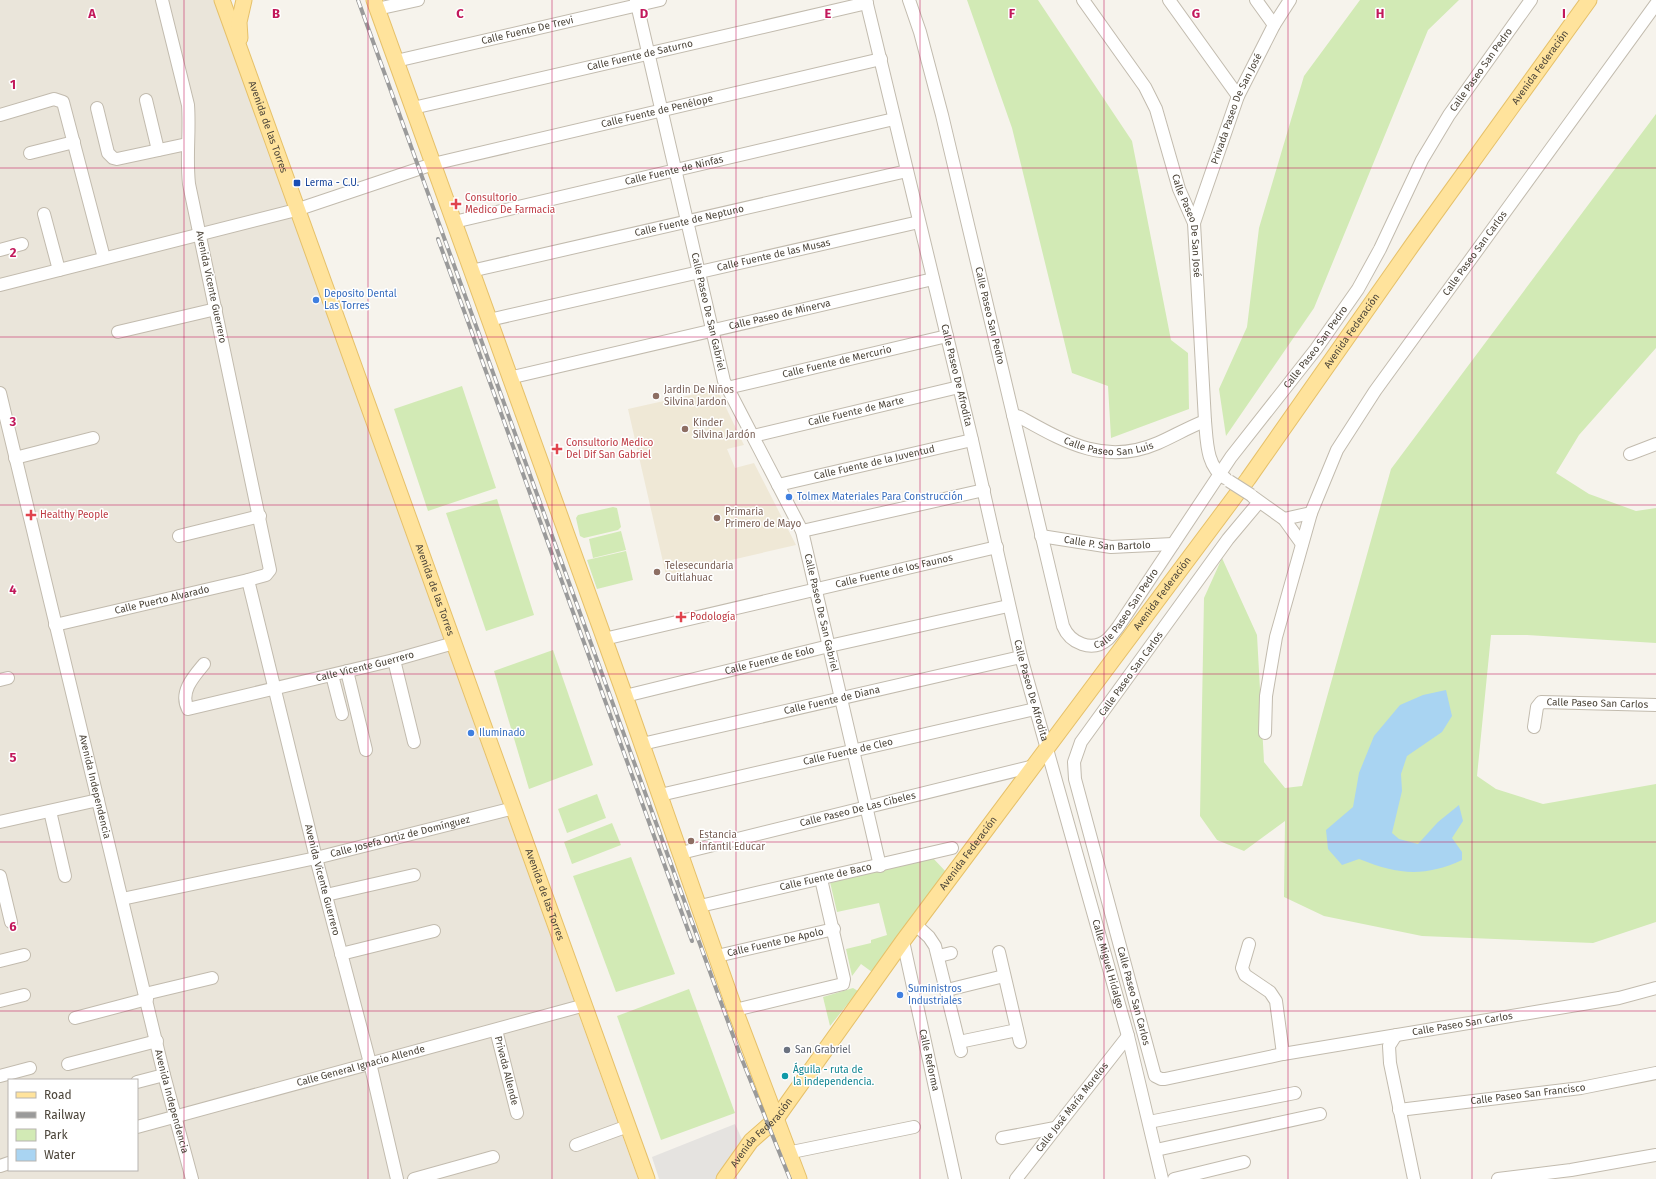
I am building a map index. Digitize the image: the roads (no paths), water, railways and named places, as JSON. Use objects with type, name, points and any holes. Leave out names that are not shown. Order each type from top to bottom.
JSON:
[{"type":"main road","name":"Avenida de las Torres","points":[[222,0],[296,210],[514,808],[647,1179]]},
{"type":"main road","points":[[242,57],[239,22],[244,0]]},
{"type":"main road","name":"Avenida Federación","points":[[724,1179],[751,1141],[776,1119],[903,941],[1248,479],[1418,237],[1589,0]]},
{"type":"main road","points":[[376,5],[509,378],[625,696],[700,906],[735,1010],[799,1179]]},
{"type":"street","name":"Avenida Vicente Guerrero","points":[[162,0],[188,105],[190,121],[186,162],[189,184],[201,234],[270,564],[269,574]]},
{"type":"street","points":[[376,5],[418,0]]},
{"type":"street","name":"Calle Fuente De Trevi","points":[[396,61],[636,3],[660,0]]},
{"type":"street","name":"Calle Paseo San Pedro","points":[[909,0],[920,32],[942,116],[1063,626],[1073,640],[1085,645],[1096,646],[1107,640],[1173,544],[1224,477],[1358,288],[1380,249],[1422,160],[1449,115],[1532,0]]},
{"type":"street","name":"Calle Paseo De San José","points":[[1083,0],[1145,87],[1156,109],[1179,189],[1194,223],[1205,421],[1210,457],[1224,477]]},
{"type":"street","points":[[1169,0],[1238,96]]},
{"type":"street","points":[[1256,0],[1274,25]]},
{"type":"street","name":"Privada Paseo De San José","points":[[1194,223],[1238,96],[1274,25],[1290,0]]},
{"type":"street","name":"Calle Paseo De Afrodita","points":[[867,2],[918,222],[984,490],[1008,606],[1047,750]]},
{"type":"street","name":"Calle Fuente de Saturno","points":[[414,108],[867,2]]},
{"type":"street","name":"Calle Paseo De San Gabriel","points":[[636,3],[649,53],[724,381],[802,531],[843,698],[880,866]]},
{"type":"street","name":"Calle Paseo San Carlos","points":[[1265,732],[1266,696],[1276,637],[1311,513],[1337,450],[1375,391],[1656,4]]},
{"type":"street","name":"Calle Fuente de Penélope","points":[[0,285],[296,210],[433,164],[881,59]]},
{"type":"street","points":[[0,115],[50,100],[61,100],[64,102],[104,258]]},
{"type":"street","points":[[146,100],[158,150]]},
{"type":"street","points":[[97,108],[108,153],[113,158],[187,144]]},
{"type":"street","name":"Calle Fuente de Ninfas","points":[[454,222],[894,119]]},
{"type":"street","points":[[30,153],[74,142]]},
{"type":"street","name":"Calle Fuente de Neptuno","points":[[471,270],[907,171]]},
{"type":"street","points":[[44,214],[59,270]]},
{"type":"street","name":"Calle Fuente de las Musas","points":[[489,320],[918,222]]},
{"type":"street","points":[[0,250],[22,244]]},
{"type":"street","name":"Calle Paseo de Minerva","points":[[509,378],[933,279]]},
{"type":"street","points":[[118,332],[216,309]]},
{"type":"street","name":"Calle Fuente de Mercurio","points":[[728,388],[947,336]]},
{"type":"street","name":"Calle Fuente de Marte","points":[[753,436],[959,387]]},
{"type":"street","name":"Avenida Independencia","points":[[0,393],[164,1075],[192,1179]]},
{"type":"street","name":"Calle Paseo San Luis","points":[[1013,414],[1020,416],[1059,439],[1082,448],[1102,451],[1123,451],[1144,448],[1205,421]]},
{"type":"street","points":[[15,458],[93,438]]},
{"type":"street","name":"Calle Fuente de la Juventud","points":[[778,485],[972,440]]},
{"type":"street","points":[[1630,454],[1656,444]]},
{"type":"street","points":[[1224,477],[1284,519],[1302,544]]},
{"type":"street","points":[[802,531],[984,490]]},
{"type":"street","name":"Calle Paseo San Carlos","points":[[1255,499],[1228,539],[1081,742],[1074,762],[1074,770],[1156,1076],[1161,1080],[1283,1054],[1619,998],[1656,988]]},
{"type":"street","points":[[1284,519],[1311,513]]},
{"type":"street","points":[[179,536],[260,516]]},
{"type":"street","name":"Calle P. San Bartolo","points":[[1041,536],[1111,547],[1173,544]]},
{"type":"street","name":"Calle Fuente de los Faunos","points":[[604,639],[997,547]]},
{"type":"street","name":"Calle Puerto Alvarado","points":[[55,625],[269,574]]},
{"type":"street","name":"Avenida Vicente Guerrero","points":[[248,580],[316,858],[370,1063],[397,1179]]},
{"type":"street","name":"Calle Fuente de Eolo","points":[[625,696],[829,646],[1008,606]]},
{"type":"street","name":"Calle Vicente Guerrero","points":[[204,664],[187,685],[186,696],[188,709],[394,660],[454,643]]},
{"type":"street","name":"Calle Fuente de Diana","points":[[642,744],[1021,657]]},
{"type":"street","points":[[394,660],[414,742]]},
{"type":"street","points":[[347,671],[366,750]]},
{"type":"street","points":[[332,675],[342,714]]},
{"type":"street","name":"Calle Paseo San Carlos","points":[[1534,727],[1538,707],[1541,702],[1656,705]]},
{"type":"street","name":"Calle Fuente de Cleo","points":[[660,795],[854,752],[1035,709]]},
{"type":"street","name":"Calle Miguel Hidalgo","points":[[1047,750],[1128,1036],[1162,1179]]},
{"type":"street","name":"Calle Paseo De Las Cibeles","points":[[681,853],[1034,766]]},
{"type":"street","points":[[0,822],[98,800]]},
{"type":"street","name":"Calle Josefa Ortiz de Domínguez","points":[[122,899],[316,858],[514,808]]},
{"type":"street","points":[[50,811],[65,876]]},
{"type":"street","name":"Calle Fuente de Baco","points":[[700,906],[880,866],[952,848]]},
{"type":"street","points":[[326,895],[414,875]]},
{"type":"street","points":[[0,876],[10,922]]},
{"type":"street","points":[[735,1010],[843,984],[844,979],[834,929],[821,879]]},
{"type":"street","points":[[916,925],[933,941],[939,956],[960,1047],[1018,1036],[999,952]]},
{"type":"street","name":"Calle Fuente De Apolo","points":[[717,956],[834,929]]},
{"type":"street","points":[[341,954],[434,931]]},
{"type":"street","name":"Calle Reforma","points":[[903,941],[955,1179]]},
{"type":"street","points":[[1249,944],[1242,968],[1245,975],[1270,992],[1276,1001],[1283,1054]]},
{"type":"street","points":[[939,956],[951,953]]},
{"type":"street","points":[[0,961],[24,955]]},
{"type":"street","points":[[947,990],[1004,976]]},
{"type":"street","points":[[75,1018],[146,996],[212,978]]},
{"type":"street","points":[[0,1001],[24,995]]},
{"type":"street","name":"Calle General Ignacio Allende","points":[[138,1127],[584,1005]]},
{"type":"street","name":"Privada Allende","points":[[496,1030],[517,1113]]},
{"type":"street","points":[[1396,1035],[1389,1046],[1390,1063],[1414,1179]]},
{"type":"street","name":"Calle José María Morelos","points":[[1016,1179],[1128,1036]]},
{"type":"street","points":[[1367,1040],[1381,1048],[1390,1063]]},
{"type":"street","points":[[68,1064],[157,1041]]},
{"type":"street","points":[[0,1076],[30,1068]]},
{"type":"street","name":"Calle Paseo San Francisco","points":[[1399,1110],[1581,1088],[1656,1073]]},
{"type":"street","points":[[138,1082],[164,1075]]},
{"type":"street","points":[[1149,1122],[1295,1093]]},
{"type":"street","points":[[1156,1150],[1320,1114]]},
{"type":"street","points":[[576,1145],[628,1126]]},
{"type":"street","points":[[788,1153],[914,1126]]},
{"type":"street","points":[[1002,1138],[1055,1128]]},
{"type":"street","points":[[1498,1179],[1571,1170],[1656,1155]]},
{"type":"street","points":[[414,1179],[493,1157]]},
{"type":"street","points":[[1174,1179],[1244,1162]]},
{"type":"water","points":[[1446,690],[1452,716],[1442,732],[1407,756],[1401,774],[1402,791],[1392,833],[1399,839],[1418,844],[1438,822],[1459,805],[1463,821],[1452,838],[1462,852],[1462,860],[1435,870],[1422,872],[1398,871],[1359,859],[1342,865],[1328,849],[1326,830],[1353,807],[1359,773],[1374,736],[1400,705],[1423,695]]},
{"type":"railway","points":[[358,0],[739,1052],[790,1179]]},
{"type":"railway","points":[[438,239],[692,941]]},
{"type":"place","name":"Lerma - C.U.","points":[[297,183]]},
{"type":"place","name":"Consultorio Medico De Farmacia","points":[[456,204]]},
{"type":"place","name":"Deposito Dental Las Torres","points":[[316,300]]},
{"type":"place","name":"Jardin De Niños Silvina Jardon","points":[[656,396]]},
{"type":"place","name":"Kinder Silvina Jardón","points":[[685,429]]},
{"type":"place","name":"Consultorio Medico Del Dif San Gabriel","points":[[557,449]]},
{"type":"place","name":"Tolmex Materiales Para Construcción","points":[[789,497]]},
{"type":"place","name":"Healthy People","points":[[31,515]]},
{"type":"place","name":"Primaria Primero de Mayo","points":[[717,518]]},
{"type":"place","name":"Telesecundaria Cuitlahuac","points":[[657,572]]},
{"type":"place","name":"Podología","points":[[681,617]]},
{"type":"place","name":"Iluminado","points":[[471,733]]},
{"type":"place","name":"Estancia infantil Educar","points":[[691,841]]},
{"type":"place","name":"Suministros Industriales","points":[[900,995]]},
{"type":"place","name":"San Grabriel","points":[[787,1050]]},
{"type":"place","name":"Águila - ruta de la independencia.","points":[[785,1076]]}]
